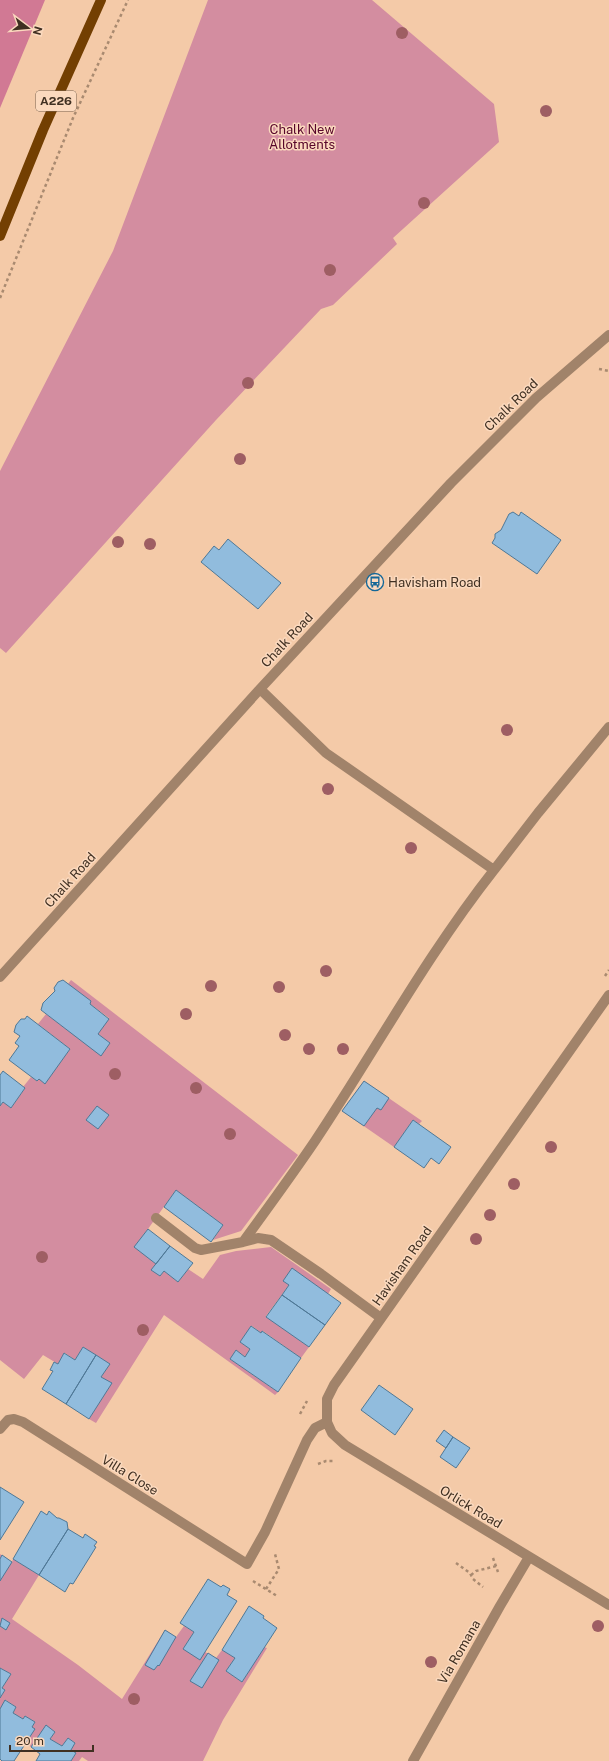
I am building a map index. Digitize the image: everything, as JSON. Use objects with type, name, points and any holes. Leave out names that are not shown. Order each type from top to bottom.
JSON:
[{"type":"main road","name":"A226","points":[[0,236],[43,130],[101,0]]},
{"type":"street","name":"Chalk Road","points":[[0,977],[260,689],[456,477],[536,398],[608,337]]},
{"type":"street","points":[[260,689],[326,753],[477,860],[494,870]]},
{"type":"street","points":[[243,1242],[315,1141],[414,983],[480,888],[538,813],[609,727]]},
{"type":"street","name":"Havisham Road","points":[[327,1422],[327,1403],[331,1390],[609,995]]},
{"type":"street","points":[[156,1218],[198,1249],[263,1238],[276,1243],[381,1318]]},
{"type":"street","name":"Villa Close","points":[[0,1429],[8,1420],[14,1419],[23,1422],[247,1564],[265,1532],[307,1440],[315,1428],[327,1422]]},
{"type":"street","name":"Orlick Road","points":[[327,1422],[332,1434],[345,1446],[609,1605]]},
{"type":"street","name":"Via Romana","points":[[413,1761],[529,1557]]},
{"type":"path","points":[[0,298],[73,118],[128,0]]},
{"type":"path","points":[[599,370],[609,370]]},
{"type":"path","points":[[600,982],[609,970]]},
{"type":"path","points":[[298,1417],[309,1397]]},
{"type":"path","points":[[313,1467],[326,1461],[336,1460]]},
{"type":"path","points":[[266,1589],[279,1569],[275,1552]]},
{"type":"path","points":[[491,1555],[498,1574]]},
{"type":"path","points":[[456,1563],[483,1587]]},
{"type":"path","points":[[471,1575],[476,1571],[496,1566]]},
{"type":"green space","name":"Chalk New Allotments","points":[[208,0],[372,0],[494,104],[499,142],[393,238],[397,244],[333,305],[321,309],[216,420],[6,653],[0,648],[0,471],[113,251]]},
{"type":"green space","points":[[71,980],[298,1155],[241,1231],[213,1240],[223,1225],[176,1190],[135,1247],[156,1264],[152,1270],[160,1276],[164,1271],[178,1282],[188,1269],[203,1279],[220,1255],[236,1251],[271,1247],[331,1289],[328,1294],[292,1268],[284,1281],[289,1285],[266,1316],[309,1347],[301,1358],[263,1331],[261,1333],[252,1326],[240,1342],[250,1349],[245,1357],[236,1350],[230,1359],[278,1392],[275,1395],[164,1315],[96,1423],[89,1419],[111,1384],[101,1377],[109,1364],[83,1347],[75,1360],[65,1353],[58,1364],[43,1355],[24,1379],[0,1360],[0,1106],[3,1102],[11,1108],[25,1088],[23,1087],[31,1077],[37,1081],[39,1079],[45,1083],[70,1049],[38,1024],[46,1014],[101,1055],[110,1043],[98,1034],[109,1018],[90,1004],[91,1001],[68,984]]},
{"type":"green space","points":[[364,1081],[422,1121],[419,1124],[413,1120],[394,1147],[342,1111]]},
{"type":"green space","points":[[0,1554],[12,1562],[13,1559],[39,1575],[12,1619],[78,1665],[122,1699],[165,1630],[176,1637],[184,1626],[194,1632],[183,1649],[205,1652],[216,1658],[222,1650],[235,1658],[226,1671],[242,1682],[264,1647],[267,1648],[223,1720],[203,1761],[88,1761],[82,1757],[79,1761],[71,1761],[76,1753],[71,1750],[75,1743],[68,1738],[62,1746],[50,1739],[55,1732],[46,1726],[31,1747],[26,1743],[34,1729],[32,1727],[35,1722],[25,1716],[23,1719],[13,1713],[16,1707],[6,1700],[0,1709],[0,1698],[5,1690],[2,1688],[11,1674],[0,1668]]},
{"type":"shaded area","points":[[0,0],[45,0],[0,108]]},
{"type":"building","points":[[513,512],[519,516],[521,512],[561,540],[537,574],[492,543],[495,538],[495,534],[501,530],[509,514]]},
{"type":"building","points":[[228,539],[281,583],[258,609],[201,562],[214,546],[219,550]]},
{"type":"building","points":[[63,980],[91,1001],[90,1004],[109,1019],[98,1034],[110,1043],[101,1056],[41,1010],[43,1003],[55,991],[54,988],[58,982]]},
{"type":"building","points":[[27,1016],[70,1049],[45,1084],[39,1079],[37,1081],[9,1060],[19,1046],[15,1043],[20,1036],[14,1032],[16,1025],[21,1019],[25,1019]]},
{"type":"building","points":[[3,1071],[25,1088],[11,1108],[3,1102],[0,1106],[0,1075]]},
{"type":"building","points":[[364,1081],[389,1098],[381,1110],[377,1108],[364,1126],[342,1111]]},
{"type":"building","points":[[97,1106],[109,1115],[98,1129],[86,1120]]},
{"type":"building","points":[[413,1120],[451,1147],[439,1164],[431,1158],[424,1168],[394,1147]]},
{"type":"building","points":[[176,1190],[223,1225],[211,1242],[164,1207]]},
{"type":"building","points":[[148,1229],[170,1246],[156,1264],[134,1247]]},
{"type":"building","points":[[170,1246],[193,1263],[178,1282],[164,1271],[160,1276],[151,1270]]},
{"type":"building","points":[[292,1268],[341,1303],[325,1325],[282,1295],[289,1285],[283,1281]]},
{"type":"building","points":[[282,1295],[325,1325],[309,1347],[266,1317]]},
{"type":"building","points":[[251,1326],[261,1333],[262,1331],[301,1358],[278,1392],[230,1359],[236,1350],[245,1357],[250,1349],[240,1342]]},
{"type":"building","points":[[83,1347],[96,1355],[66,1404],[42,1389],[53,1371],[50,1370],[54,1362],[58,1364],[64,1353],[75,1360]]},
{"type":"building","points":[[96,1355],[110,1364],[101,1377],[112,1383],[89,1419],[66,1404]]},
{"type":"building","points":[[379,1385],[413,1409],[395,1435],[361,1410]]},
{"type":"building","points":[[444,1430],[453,1437],[446,1448],[436,1441]]},
{"type":"building","points":[[453,1437],[470,1448],[456,1468],[440,1457]]},
{"type":"building","points":[[0,1487],[24,1502],[0,1540]]},
{"type":"building","points":[[41,1511],[47,1515],[49,1511],[57,1518],[67,1522],[68,1529],[39,1575],[13,1559]]},
{"type":"building","points":[[68,1529],[83,1538],[85,1534],[97,1542],[94,1546],[96,1547],[73,1584],[70,1583],[65,1592],[39,1575]]},
{"type":"building","points":[[2,1555],[12,1562],[0,1581],[0,1559]]},
{"type":"building","points":[[208,1579],[221,1587],[223,1585],[230,1589],[227,1595],[237,1601],[200,1660],[183,1649],[194,1632],[180,1623]]},
{"type":"building","points":[[249,1606],[264,1616],[263,1618],[277,1628],[242,1682],[226,1671],[235,1658],[222,1650]]},
{"type":"building","points":[[2,1618],[10,1623],[6,1630],[0,1626]]},
{"type":"building","points":[[165,1630],[176,1637],[159,1666],[158,1665],[154,1670],[145,1665]]},
{"type":"building","points":[[208,1653],[219,1660],[202,1688],[190,1681]]},
{"type":"building","points":[[0,1668],[11,1674],[2,1688],[5,1690],[0,1698]]},
{"type":"building","points":[[5,1700],[16,1707],[13,1713],[23,1719],[25,1716],[35,1722],[32,1727],[35,1729],[14,1761],[2,1761],[0,1759],[0,1709]]},
{"type":"building","points":[[46,1725],[55,1732],[50,1739],[62,1746],[68,1738],[75,1743],[71,1750],[76,1753],[71,1761],[36,1761],[40,1754],[31,1747]]},
{"type":"place","name":"Havisham Road","points":[[375,582]]}]
